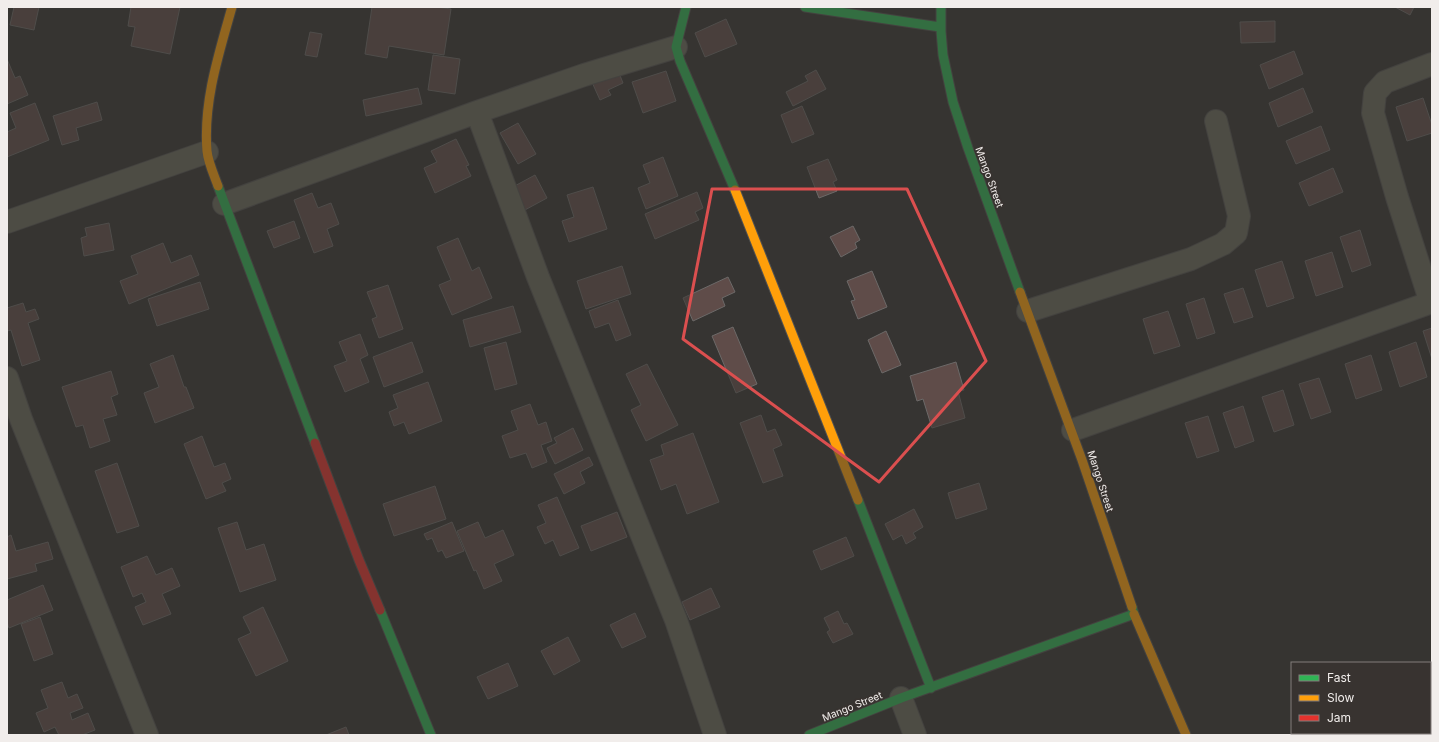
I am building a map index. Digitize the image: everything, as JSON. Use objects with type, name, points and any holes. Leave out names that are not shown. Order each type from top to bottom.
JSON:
[{"type":"street","points":[[232,7],[216,59],[208,113],[207,152],[224,204],[358,560],[431,735]]},
{"type":"street","points":[[686,7],[676,47],[680,61],[742,207],[823,408],[931,688]]},
{"type":"street","points":[[805,7],[940,27]]},
{"type":"street","name":"Mango Street","points":[[809,735],[901,698],[1134,614],[1073,430],[955,112],[945,70],[940,27],[941,7]]},
{"type":"street","points":[[224,204],[477,112],[584,75],[676,47]]},
{"type":"street","points":[[1073,430],[1431,302],[1397,197],[1373,113],[1375,93],[1385,82],[1432,64]]},
{"type":"street","points":[[477,112],[541,284],[676,620],[715,735]]},
{"type":"street","points":[[1028,311],[1191,259],[1223,244],[1236,234],[1239,216],[1216,121]]},
{"type":"street","points":[[7,222],[207,152]]},
{"type":"street","points":[[7,378],[21,419],[147,735]]},
{"type":"street","points":[[1134,614],[1186,735]]},
{"type":"street","points":[[901,698],[915,735]]},
{"type":"highlighted area","points":[[712,189],[907,189],[986,361],[879,482],[683,339]]},
{"type":"building","points":[[14,7],[39,7],[34,30],[10,25]]},
{"type":"building","points":[[131,7],[180,7],[170,54],[131,46],[135,27],[128,26]]},
{"type":"building","points":[[372,7],[437,7],[451,9],[444,55],[389,46],[387,58],[365,54]]},
{"type":"building","points":[[1395,7],[1414,7],[1410,15]]},
{"type":"building","points":[[726,19],[737,44],[705,57],[695,33]]},
{"type":"building","points":[[1275,21],[1275,42],[1241,43],[1240,22]]},
{"type":"building","points":[[310,32],[322,34],[317,57],[305,55]]},
{"type":"building","points":[[1294,51],[1303,74],[1269,89],[1260,65]]},
{"type":"building","points":[[433,55],[460,59],[455,94],[428,90]]},
{"type":"building","points":[[7,59],[15,78],[20,76],[28,95],[7,104]]},
{"type":"building","points":[[617,68],[623,83],[608,90],[611,95],[600,100],[591,80]]},
{"type":"building","points":[[816,70],[826,89],[793,106],[786,92],[808,81],[805,76]]},
{"type":"building","points":[[666,71],[676,101],[643,113],[632,82]]},
{"type":"building","points":[[418,88],[422,104],[366,116],[363,100]]},
{"type":"building","points":[[1303,88],[1313,112],[1278,127],[1269,103]]},
{"type":"building","points":[[1423,98],[1432,125],[1432,133],[1407,141],[1396,107]]},
{"type":"building","points":[[97,102],[102,120],[76,128],[79,140],[62,145],[53,116]]},
{"type":"building","points":[[35,103],[49,140],[7,157],[7,132],[16,128],[10,113]]},
{"type":"building","points":[[802,106],[814,134],[792,143],[781,115]]},
{"type":"building","points":[[518,123],[536,154],[518,164],[500,133]]},
{"type":"building","points":[[1321,126],[1330,150],[1296,164],[1286,141]]},
{"type":"building","points":[[456,139],[469,165],[466,166],[471,176],[435,193],[424,168],[437,162],[431,151]]},
{"type":"building","points":[[663,157],[678,196],[646,209],[638,188],[650,183],[643,165]]},
{"type":"building","points":[[828,159],[837,180],[833,182],[837,191],[819,198],[807,167]]},
{"type":"building","points":[[1333,168],[1343,192],[1309,206],[1299,183]]},
{"type":"building","points":[[535,175],[547,198],[523,211],[511,188]]},
{"type":"building","points":[[593,187],[607,229],[569,242],[562,221],[574,217],[567,195]]},
{"type":"building","points":[[697,192],[703,208],[695,212],[699,220],[655,239],[645,214]]},
{"type":"building","points":[[312,193],[318,208],[331,203],[339,224],[327,229],[333,246],[314,253],[294,200]]},
{"type":"building","points":[[294,221],[300,238],[274,248],[267,231]]},
{"type":"building","points":[[109,223],[114,250],[84,256],[81,238],[87,236],[85,228]]},
{"type":"building","points":[[853,226],[860,240],[855,243],[857,248],[841,257],[830,237]]},
{"type":"building","points":[[1360,230],[1371,265],[1352,272],[1340,237]]},
{"type":"building","points":[[458,238],[472,271],[479,267],[492,298],[452,315],[439,285],[451,280],[437,247]]},
{"type":"building","points":[[163,243],[171,263],[191,255],[199,275],[129,304],[120,281],[138,274],[131,256]]},
{"type":"building","points":[[1332,252],[1343,287],[1316,296],[1305,261]]},
{"type":"building","points":[[1282,261],[1294,298],[1267,307],[1255,270]]},
{"type":"building","points":[[622,266],[631,294],[586,309],[577,281]]},
{"type":"building","points":[[872,271],[887,307],[858,319],[851,301],[855,300],[847,281]]},
{"type":"building","points":[[728,277],[735,292],[722,298],[725,306],[693,321],[683,298]]},
{"type":"building","points":[[200,282],[209,309],[157,326],[148,299]]},
{"type":"building","points":[[388,285],[403,329],[379,338],[372,319],[377,317],[367,292]]},
{"type":"building","points":[[1243,288],[1253,317],[1234,323],[1224,294]]},
{"type":"building","points":[[1204,298],[1215,333],[1197,339],[1186,304]]},
{"type":"building","points":[[618,300],[631,335],[616,341],[609,323],[595,328],[589,311]]},
{"type":"building","points":[[23,303],[26,312],[35,309],[39,319],[28,323],[40,360],[22,366],[11,330],[7,331],[7,308]]},
{"type":"building","points":[[513,306],[521,332],[470,347],[463,320]]},
{"type":"building","points":[[1168,311],[1180,346],[1154,354],[1143,319]]},
{"type":"building","points":[[733,327],[757,384],[736,393],[712,336]]},
{"type":"building","points":[[1432,328],[1432,359],[1423,331]]},
{"type":"building","points":[[886,331],[901,365],[882,373],[868,340]]},
{"type":"building","points":[[360,334],[368,355],[360,359],[369,382],[345,392],[334,366],[347,361],[339,342]]},
{"type":"building","points":[[412,342],[423,372],[384,387],[373,357]]},
{"type":"building","points":[[506,342],[517,384],[495,390],[484,348]]},
{"type":"building","points":[[1416,342],[1427,377],[1400,387],[1389,352]]},
{"type":"building","points":[[173,355],[184,387],[186,387],[194,408],[155,423],[144,393],[159,387],[150,364]]},
{"type":"building","points":[[1371,355],[1382,390],[1356,399],[1345,364]]},
{"type":"building","points":[[956,362],[964,390],[958,391],[965,418],[932,428],[923,399],[917,401],[910,376]]},
{"type":"building","points":[[647,364],[678,425],[646,441],[631,410],[641,405],[626,374]]},
{"type":"building","points":[[111,371],[118,394],[111,397],[117,415],[103,419],[110,441],[90,448],[83,425],[76,427],[62,387]]},
{"type":"building","points":[[1319,378],[1331,412],[1311,419],[1299,384]]},
{"type":"building","points":[[428,382],[442,421],[409,434],[404,422],[394,426],[389,412],[398,408],[393,395]]},
{"type":"building","points":[[1283,390],[1294,425],[1274,432],[1262,397]]},
{"type":"building","points":[[530,404],[538,425],[546,422],[552,441],[541,445],[547,462],[532,468],[526,453],[510,458],[502,436],[518,430],[511,411]]},
{"type":"building","points":[[1243,406],[1254,441],[1235,448],[1223,413]]},
{"type":"building","points":[[761,415],[767,432],[775,429],[782,445],[773,449],[783,476],[763,483],[740,423]]},
{"type":"building","points":[[1208,416],[1219,451],[1197,458],[1185,423]]},
{"type":"building","points":[[573,428],[583,450],[555,464],[547,448],[557,443],[554,438]]},
{"type":"building","points":[[693,433],[719,502],[687,514],[676,484],[661,490],[650,460],[664,455],[661,445]]},
{"type":"building","points":[[202,436],[214,467],[225,463],[231,479],[222,483],[226,491],[206,499],[184,444]]},
{"type":"building","points":[[589,457],[593,465],[580,472],[585,483],[564,494],[554,474]]},
{"type":"building","points":[[117,463],[139,526],[117,533],[95,471]]},
{"type":"building","points":[[979,483],[987,509],[956,519],[948,493]]},
{"type":"building","points":[[435,486],[446,519],[394,536],[383,504]]},
{"type":"building","points":[[557,497],[579,548],[560,556],[553,540],[545,544],[537,527],[546,523],[538,505]]},
{"type":"building","points":[[914,509],[923,527],[913,533],[916,538],[906,544],[902,535],[893,540],[885,524]]},
{"type":"building","points":[[617,512],[627,537],[591,551],[581,526]]},
{"type":"building","points":[[237,522],[246,550],[264,544],[276,580],[240,592],[218,528]]},
{"type":"building","points":[[452,522],[464,551],[446,558],[442,550],[438,552],[432,538],[427,540],[424,534]]},
{"type":"building","points":[[478,522],[485,538],[503,530],[514,555],[494,564],[502,581],[484,589],[476,570],[474,571],[457,531]]},
{"type":"building","points":[[11,535],[16,551],[48,542],[53,559],[35,564],[37,571],[7,579],[7,537]]},
{"type":"building","points":[[846,537],[854,556],[821,570],[813,551]]},
{"type":"building","points":[[147,556],[156,575],[172,568],[180,586],[162,594],[171,614],[143,625],[135,607],[146,602],[142,593],[133,597],[121,567]]},
{"type":"building","points":[[43,585],[53,610],[9,628],[7,622],[7,600]]},
{"type":"building","points":[[711,588],[720,607],[690,620],[682,602]]},
{"type":"building","points":[[263,607],[288,661],[256,676],[238,639],[251,633],[243,617]]},
{"type":"building","points":[[838,611],[844,624],[847,623],[853,634],[833,643],[827,632],[830,630],[824,618]]},
{"type":"building","points":[[635,613],[646,637],[622,648],[610,625]]},
{"type":"building","points":[[40,617],[53,654],[34,661],[21,624]]},
{"type":"building","points":[[568,637],[580,661],[554,675],[541,651]]},
{"type":"building","points":[[508,663],[518,686],[488,699],[477,677]]},
{"type":"building","points":[[62,682],[68,698],[77,694],[83,708],[70,713],[72,720],[88,713],[95,730],[82,735],[59,735],[55,727],[44,732],[36,713],[48,708],[41,690]]},
{"type":"building","points":[[346,727],[349,735],[326,735]]},
{"type":"traffic: fast","points":[[686,7],[676,47],[680,61],[735,190]]},
{"type":"traffic: fast","points":[[805,7],[940,27]]},
{"type":"traffic: fast","points":[[941,7],[943,55],[953,102],[1020,292]]},
{"type":"traffic: fast","points":[[218,186],[315,443]]},
{"type":"traffic: fast","points":[[858,500],[931,688]]},
{"type":"traffic: fast","points":[[809,735],[901,698],[1134,614],[1132,607]]},
{"type":"traffic: fast","points":[[380,610],[431,735]]},
{"type":"traffic: slow","points":[[218,186],[211,168],[207,151],[207,114],[213,78],[232,7]]},
{"type":"traffic: slow","points":[[735,190],[858,500]]},
{"type":"traffic: slow","points":[[1020,292],[1082,460],[1132,607]]},
{"type":"traffic: slow","points":[[1134,614],[1186,735]]},
{"type":"traffic: jam","points":[[315,443],[359,560],[380,610]]}]
